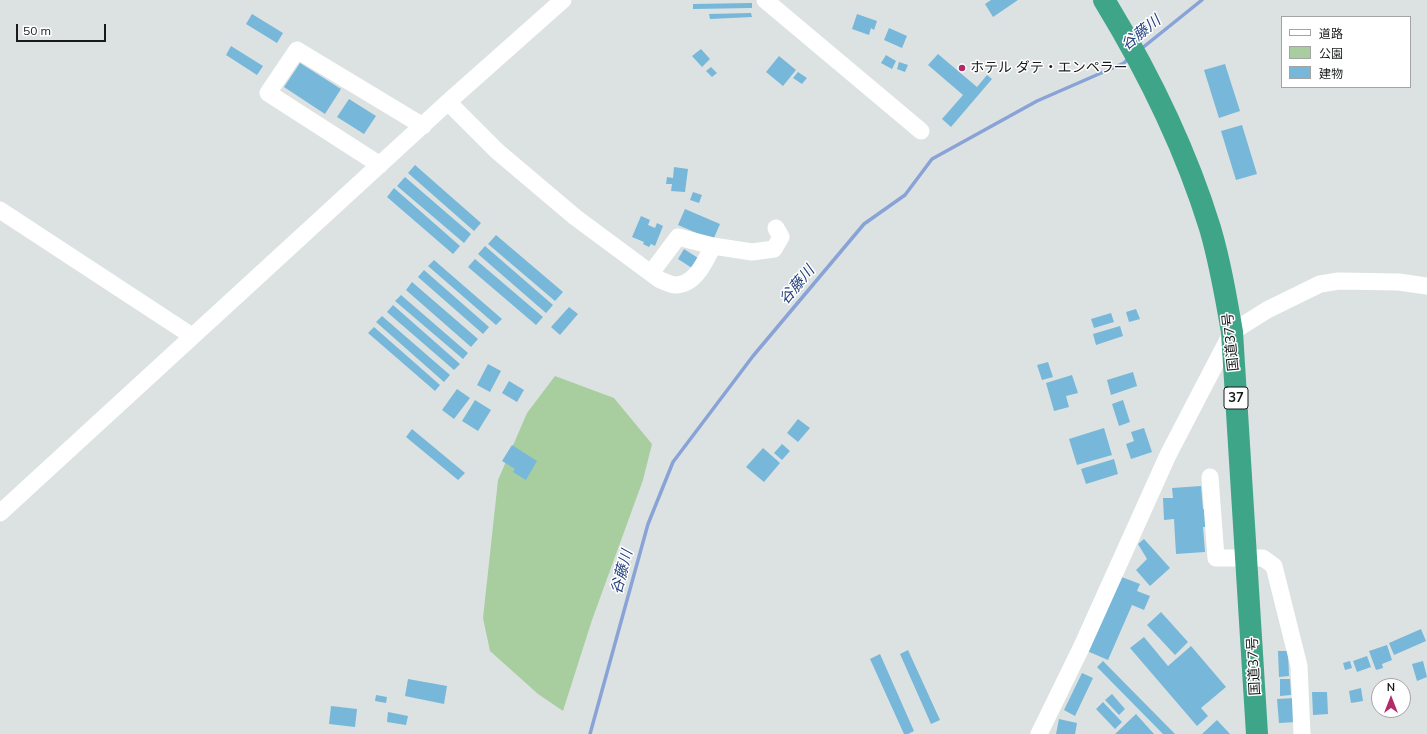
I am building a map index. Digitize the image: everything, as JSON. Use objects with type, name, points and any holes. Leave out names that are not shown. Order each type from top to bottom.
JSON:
[{"type":"highway","name":"国道37号","points":[[1104,0],[1123,30],[1148,76],[1186,159],[1210,228],[1221,270],[1232,332],[1257,734]]},
{"type":"street","points":[[0,513],[448,102],[563,0]]},
{"type":"street","points":[[765,0],[921,132]]},
{"type":"street","points":[[380,165],[268,93],[297,50],[422,126]]},
{"type":"street","points":[[448,102],[503,156],[575,217],[660,280],[675,285],[690,281],[700,271],[713,246]]},
{"type":"street","points":[[0,210],[192,336]]},
{"type":"street","points":[[651,273],[678,236],[713,246],[752,252],[774,249],[781,236],[776,228]]},
{"type":"street","points":[[1039,734],[1082,646],[1168,455],[1232,332],[1267,310],[1320,284],[1339,281],[1377,281],[1427,286]]},
{"type":"street","points":[[1210,477],[1216,558],[1263,558],[1274,566],[1299,666],[1302,734]]},
{"type":"green space","points":[[555,376],[614,398],[652,444],[643,480],[592,620],[563,711],[538,694],[490,651],[483,618],[498,480],[527,413]]},
{"type":"building","points":[[991,0],[1018,0],[993,17],[985,4]]},
{"type":"building","points":[[752,3],[752,8],[693,9],[693,4]]},
{"type":"building","points":[[751,13],[752,17],[710,19],[709,14]]},
{"type":"building","points":[[252,14],[283,33],[277,43],[246,24]]},
{"type":"building","points":[[857,14],[877,21],[874,30],[871,28],[869,35],[852,29]]},
{"type":"building","points":[[889,28],[907,36],[902,48],[884,40]]},
{"type":"building","points":[[231,46],[263,66],[257,75],[226,55]]},
{"type":"building","points":[[701,49],[710,59],[702,67],[692,56]]},
{"type":"building","points":[[938,54],[977,87],[987,75],[992,79],[951,127],[942,119],[963,95],[928,65]]},
{"type":"building","points":[[886,55],[896,61],[892,69],[881,63]]},
{"type":"building","points":[[779,56],[796,70],[783,86],[766,72]]},
{"type":"building","points":[[899,62],[908,65],[905,72],[897,69]]},
{"type":"building","points":[[300,63],[341,89],[325,114],[284,87]]},
{"type":"building","points":[[1225,64],[1240,111],[1219,118],[1204,70]]},
{"type":"building","points":[[711,67],[717,73],[712,77],[706,71]]},
{"type":"building","points":[[798,72],[807,78],[802,84],[793,78]]},
{"type":"building","points":[[349,99],[376,116],[364,134],[337,117]]},
{"type":"building","points":[[1242,125],[1257,174],[1236,180],[1221,131]]},
{"type":"building","points":[[415,165],[481,223],[474,231],[408,173]]},
{"type":"building","points":[[674,167],[688,169],[685,192],[671,191],[672,184],[666,184],[667,177],[673,178]]},
{"type":"building","points":[[405,177],[471,234],[464,243],[397,186]]},
{"type":"building","points":[[394,188],[460,246],[453,254],[387,197]]},
{"type":"building","points":[[693,192],[702,195],[699,203],[690,200]]},
{"type":"building","points":[[685,209],[720,224],[713,240],[678,225]]},
{"type":"building","points":[[641,216],[650,220],[648,225],[655,228],[657,223],[663,226],[655,246],[651,244],[649,247],[643,244],[644,242],[632,237]]},
{"type":"building","points":[[496,235],[563,292],[555,301],[488,244]]},
{"type":"building","points":[[485,246],[553,305],[546,313],[478,254]]},
{"type":"building","points":[[684,249],[698,258],[692,268],[678,259]]},
{"type":"building","points":[[475,259],[543,317],[536,325],[468,267]]},
{"type":"building","points":[[434,260],[502,319],[496,325],[428,266]]},
{"type":"building","points":[[424,270],[489,327],[483,334],[418,277]]},
{"type":"building","points":[[412,282],[478,339],[471,347],[406,290]]},
{"type":"building","points":[[401,295],[468,353],[463,359],[395,301]]},
{"type":"building","points":[[393,305],[460,364],[454,370],[387,312]]},
{"type":"building","points":[[569,307],[578,314],[560,335],[551,327]]},
{"type":"building","points":[[1136,309],[1140,319],[1129,322],[1126,312]]},
{"type":"building","points":[[1111,313],[1114,322],[1094,328],[1091,319]]},
{"type":"building","points":[[382,316],[450,375],[444,382],[376,322]]},
{"type":"building","points":[[1120,326],[1123,336],[1096,345],[1093,334]]},
{"type":"building","points":[[374,327],[440,385],[435,391],[368,333]]},
{"type":"building","points":[[1048,362],[1053,377],[1042,380],[1037,365]]},
{"type":"building","points":[[488,364],[501,371],[490,392],[477,385]]},
{"type":"building","points":[[1133,372],[1137,386],[1111,395],[1107,380]]},
{"type":"building","points":[[1072,375],[1078,393],[1066,396],[1069,407],[1054,411],[1046,383]]},
{"type":"building","points":[[509,381],[524,390],[517,402],[502,393]]},
{"type":"building","points":[[457,389],[470,398],[454,419],[442,410]]},
{"type":"building","points":[[475,400],[491,410],[478,431],[462,421]]},
{"type":"building","points":[[1123,400],[1130,422],[1119,426],[1112,404]]},
{"type":"building","points":[[798,419],[810,428],[798,442],[787,433]]},
{"type":"building","points":[[1104,428],[1112,455],[1077,465],[1069,439]]},
{"type":"building","points":[[1144,428],[1152,452],[1131,459],[1126,444],[1134,441],[1131,432]]},
{"type":"building","points":[[412,429],[465,473],[458,480],[406,437]]},
{"type":"building","points":[[782,444],[790,451],[782,460],[774,453]]},
{"type":"building","points":[[512,445],[537,461],[526,480],[513,472],[515,469],[502,461]]},
{"type":"building","points":[[763,448],[780,463],[764,482],[746,467]]},
{"type":"building","points":[[1114,459],[1118,474],[1086,484],[1081,469]]},
{"type":"building","points":[[1201,486],[1203,509],[1206,509],[1207,527],[1203,527],[1205,552],[1176,554],[1174,519],[1164,520],[1163,498],[1173,498],[1172,488]]},
{"type":"building","points":[[1144,539],[1170,568],[1150,586],[1136,570],[1147,559],[1138,544]]},
{"type":"building","points":[[1119,576],[1140,584],[1137,591],[1150,596],[1144,610],[1132,605],[1108,660],[1087,651]]},
{"type":"building","points":[[1161,612],[1188,642],[1175,655],[1147,625]]},
{"type":"building","points":[[1421,629],[1426,641],[1394,655],[1389,643]]},
{"type":"building","points":[[1144,637],[1168,666],[1191,646],[1226,687],[1201,708],[1208,716],[1197,726],[1130,648]]},
{"type":"building","points":[[1387,645],[1392,660],[1382,664],[1383,668],[1376,670],[1369,651]]},
{"type":"building","points":[[908,650],[940,720],[931,724],[900,654]]},
{"type":"building","points":[[1278,651],[1288,651],[1289,676],[1279,677]]},
{"type":"building","points":[[880,654],[914,731],[908,734],[904,734],[870,659]]},
{"type":"building","points":[[1367,656],[1371,667],[1357,672],[1353,661]]},
{"type":"building","points":[[1103,661],[1175,734],[1163,734],[1097,667]]},
{"type":"building","points":[[1350,661],[1352,668],[1345,670],[1343,663]]},
{"type":"building","points":[[1423,661],[1427,677],[1417,681],[1412,664]]},
{"type":"building","points":[[1082,673],[1093,678],[1075,716],[1064,710]]},
{"type":"building","points":[[408,679],[447,686],[444,704],[405,696]]},
{"type":"building","points":[[1280,679],[1290,679],[1291,695],[1280,696]]},
{"type":"building","points":[[1361,688],[1363,701],[1351,703],[1349,691]]},
{"type":"building","points":[[1312,692],[1327,692],[1328,714],[1313,715]]},
{"type":"building","points":[[1112,694],[1125,709],[1119,715],[1105,700]]},
{"type":"building","points":[[376,695],[387,697],[386,703],[375,701]]},
{"type":"building","points":[[1295,698],[1296,722],[1279,723],[1277,699]]},
{"type":"building","points":[[1103,702],[1122,722],[1115,729],[1096,709]]},
{"type":"building","points":[[331,706],[357,709],[355,727],[329,724]]},
{"type":"building","points":[[388,712],[408,716],[406,725],[387,722]]},
{"type":"building","points":[[1136,714],[1154,734],[1115,734]]},
{"type":"building","points":[[1059,719],[1077,723],[1075,734],[1056,734]]},
{"type":"building","points":[[1217,720],[1230,734],[1202,734]]},
{"type":"waterway","name":"谷藤川","points":[[1141,49],[1202,0]]},
{"type":"waterway","name":"谷藤川","points":[[590,734],[648,524],[673,462],[753,356],[864,224],[905,195],[932,159],[1037,101],[1124,63],[1129,58]]},
{"type":"place","name":"ホテル ダテ・エンペラー","points":[[962,68]]}]
